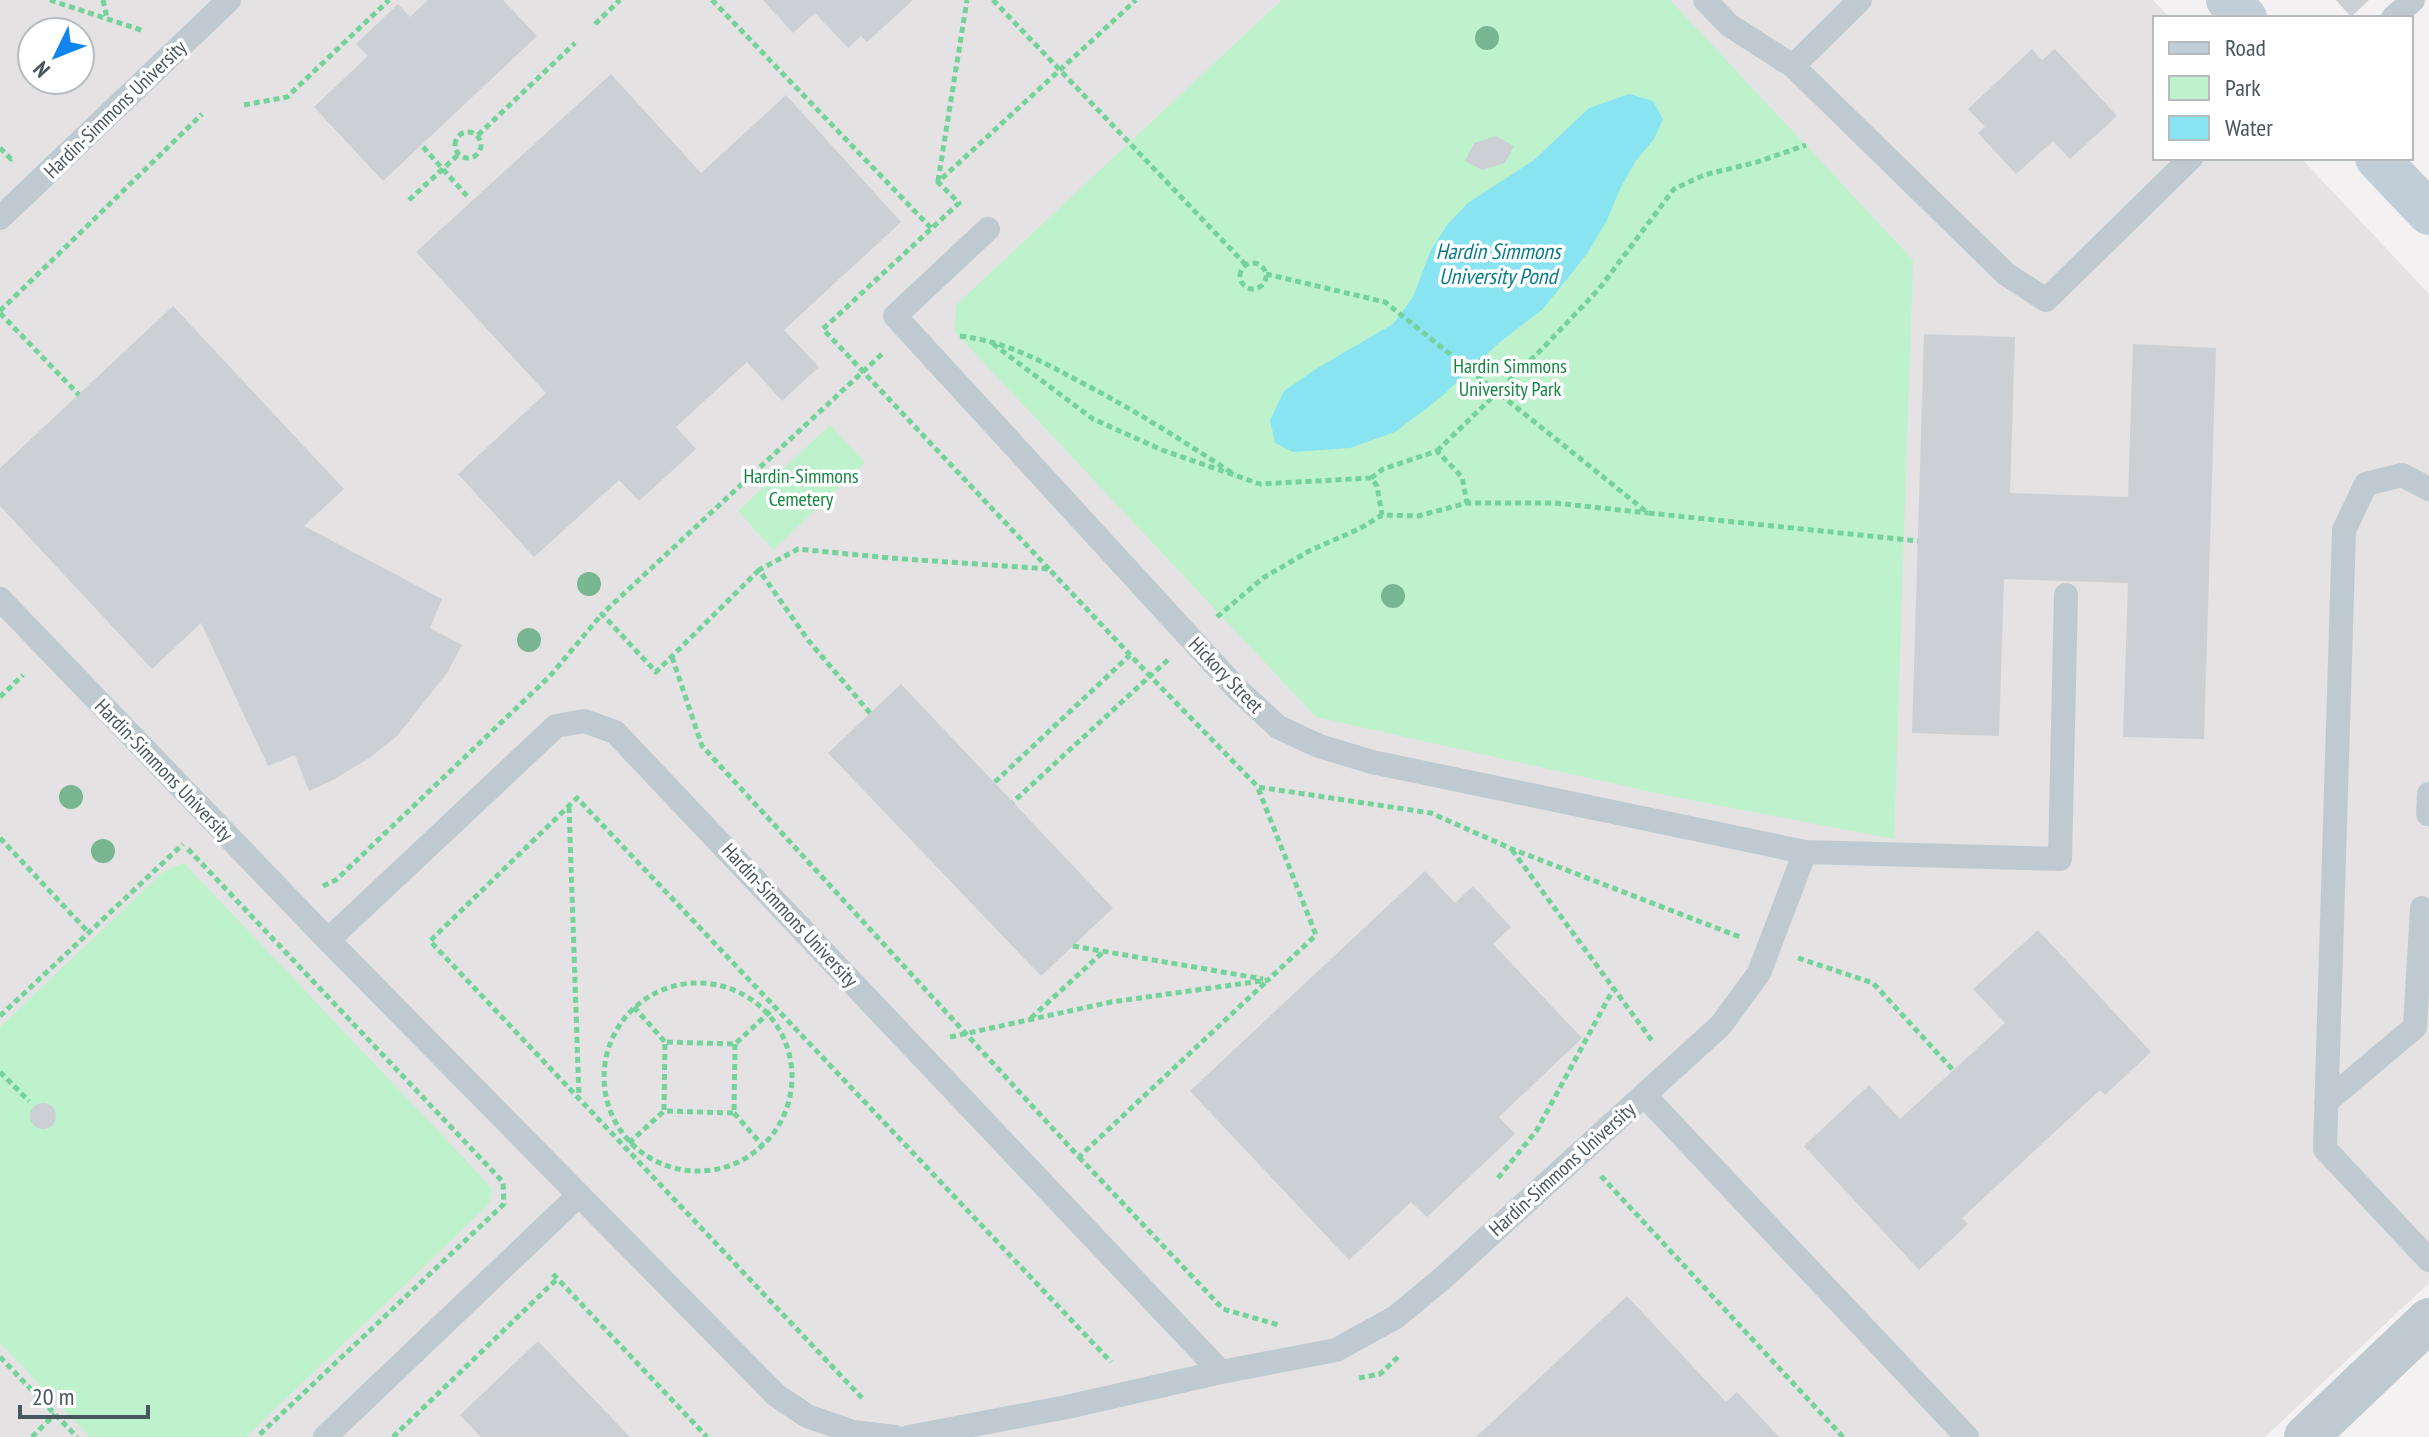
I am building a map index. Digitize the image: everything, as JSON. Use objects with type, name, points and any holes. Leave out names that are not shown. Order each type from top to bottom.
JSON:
[{"type":"main road","points":[[2228,0],[2243,16]]},
{"type":"main road","points":[[2379,160],[2429,213]]},
{"type":"street","points":[[2306,1437],[2429,1320]]},
{"type":"lane","name":"Hardin-Simmons University","points":[[0,218],[229,0]]},
{"type":"lane","points":[[1705,0],[1729,25],[1793,66],[2006,274],[2046,300],[2189,160]]},
{"type":"lane","points":[[1793,66],[1860,0]]},
{"type":"lane","points":[[2395,16],[2413,0]]},
{"type":"lane","points":[[908,330],[895,316],[988,229]]},
{"type":"lane","name":"Hickory Street","points":[[908,330],[1238,690],[1278,727],[1319,746],[1372,762],[1805,852],[2060,859],[2066,595]]},
{"type":"lane","points":[[2429,489],[2402,475],[2366,484],[2344,530],[2325,1149],[2429,1260]]},
{"type":"lane","name":"Hardin-Simmons University","points":[[0,599],[328,940],[776,1395],[807,1416],[853,1432],[895,1437]]},
{"type":"lane","name":"Hardin-Simmons University","points":[[328,940],[556,726],[584,721],[615,732],[1221,1372]]},
{"type":"lane","name":"Hardin-Simmons University","points":[[909,1437],[1336,1350],[1396,1317],[1721,1025],[1759,973],[1805,852]]},
{"type":"lane","points":[[2326,1102],[2415,1027],[2422,908]]},
{"type":"lane","points":[[1644,1095],[1967,1437]]},
{"type":"lane","points":[[325,1437],[579,1195]]},
{"type":"path","points":[[50,0],[144,31]]},
{"type":"path","points":[[103,0],[108,19]]},
{"type":"path","points":[[244,105],[287,97],[389,0]]},
{"type":"path","points":[[595,24],[620,0]]},
{"type":"path","points":[[712,0],[931,228]]},
{"type":"path","points":[[938,182],[967,0]]},
{"type":"path","points":[[993,0],[1246,265]]},
{"type":"path","points":[[478,135],[575,43]]},
{"type":"path","points":[[79,395],[0,312],[202,114]]},
{"type":"path","points":[[469,131],[478,135],[481,143],[478,155],[470,158],[459,154],[455,145],[458,137],[469,131]]},
{"type":"path","points":[[988,340],[1093,419],[1162,450],[1260,484],[1371,478],[1383,469],[1437,451],[1599,289],[1674,189],[1704,175],[1757,162],[1806,145]]},
{"type":"path","points":[[423,147],[467,196]]},
{"type":"path","points":[[409,200],[459,154]]},
{"type":"path","points":[[1246,265],[1262,266],[1266,274],[1262,285],[1250,288],[1241,280],[1241,272],[1246,265]]},
{"type":"path","points":[[1266,274],[1385,302],[1648,513]]},
{"type":"path","points":[[314,885],[322,886],[336,880],[550,676],[602,614],[908,330],[988,340],[1025,352],[1148,418],[1235,475]]},
{"type":"path","points":[[1437,451],[1462,477],[1467,503]]},
{"type":"path","points":[[1371,478],[1377,486],[1382,515]]},
{"type":"path","points":[[1013,802],[1150,676],[1263,578],[1382,515],[1418,516],[1467,503],[1555,503],[1918,541]]},
{"type":"path","points":[[602,614],[656,672],[759,570],[798,549],[1049,569],[1258,787],[1316,935],[1079,1157]]},
{"type":"path","points":[[759,570],[808,640],[870,713]]},
{"type":"path","points":[[995,782],[1130,655]]},
{"type":"path","points":[[672,657],[702,746],[964,1033],[1223,1309],[1283,1326]]},
{"type":"path","points":[[0,697],[23,675]]},
{"type":"path","points":[[1258,787],[1431,813],[1512,849],[1768,948],[1873,983],[1953,1070]]},
{"type":"path","points":[[866,1402],[627,1144],[579,1099],[430,941],[577,798],[1113,1364]]},
{"type":"path","points":[[569,806],[579,1099]]},
{"type":"path","points":[[0,838],[89,933]]},
{"type":"path","points":[[0,1016],[183,844],[503,1182],[504,1204],[257,1437]]},
{"type":"path","points":[[1512,849],[1672,1068]]},
{"type":"path","points":[[1073,946],[1268,980]]},
{"type":"path","points":[[1029,1020],[1104,951]]},
{"type":"path","points":[[912,1045],[1111,1002],[1268,980]]},
{"type":"path","points":[[703,982],[728,987],[751,998],[769,1014],[785,1038],[792,1064],[792,1091],[786,1116],[771,1139],[751,1156],[727,1168],[701,1172],[675,1169],[650,1159],[627,1144],[606,1099],[603,1074],[608,1049],[618,1026],[634,1007],[655,993],[678,984],[703,982]]},
{"type":"path","points":[[1495,1182],[1537,1130],[1614,988]]},
{"type":"path","points":[[634,1007],[665,1042],[664,1111]]},
{"type":"path","points":[[665,1042],[735,1044],[775,1007]]},
{"type":"path","points":[[735,1044],[734,1113],[763,1146]]},
{"type":"path","points":[[0,1072],[29,1101]]},
{"type":"path","points":[[627,1144],[664,1111],[734,1113]]},
{"type":"path","points":[[1600,1175],[1843,1437]]},
{"type":"path","points":[[393,1437],[555,1276],[707,1437]]},
{"type":"path","points":[[1351,1379],[1380,1374],[1403,1353]]},
{"type":"path","points":[[0,1357],[77,1437]]},
{"type":"path","points":[[32,1437],[55,1414]]},
{"type":"shaded area","points":[[0,0],[2153,0],[2168,16],[2153,16],[2153,160],[2303,160],[2429,294],[2429,1283],[2265,1437],[0,1437]]},
{"type":"green space","name":"Hardin Simmons University Park","points":[[1282,0],[1670,0],[1913,260],[1894,839],[1665,795],[1316,717],[955,332],[956,305]]},
{"type":"green space","name":"Hardin-Simmons Cemetery","points":[[830,425],[865,463],[773,550],[738,511]]},
{"type":"green space","points":[[184,863],[492,1188],[489,1204],[246,1437],[90,1437],[0,1343],[0,1027],[164,871]]},
{"type":"water","name":"Hardin Simmons University Pond","points":[[1629,94],[1653,101],[1663,119],[1654,139],[1635,162],[1587,254],[1543,309],[1500,342],[1440,398],[1395,432],[1350,448],[1293,452],[1275,443],[1270,420],[1284,391],[1393,324],[1413,297],[1431,250],[1447,225],[1468,203],[1534,160],[1589,108]]},
{"type":"building","points":[[428,0],[503,0],[537,36],[383,181],[314,107],[368,56],[356,44],[398,4],[410,17]]},
{"type":"building","points":[[763,0],[913,0],[867,42],[861,36],[848,48],[815,13],[793,33]]},
{"type":"building","points":[[2336,0],[2369,0],[2352,16]]},
{"type":"building","points":[[2032,49],[2042,60],[2055,49],[2117,116],[2070,159],[2053,141],[2016,174],[1978,133],[1985,127],[1968,109]]},
{"type":"building","points":[[611,74],[701,173],[786,95],[901,222],[784,330],[819,367],[782,401],[747,362],[676,427],[696,449],[639,501],[619,480],[534,557],[458,474],[546,393],[416,252]]},
{"type":"building","points":[[1496,136],[1514,146],[1505,163],[1482,170],[1465,161],[1474,143]]},
{"type":"building","points":[[173,306],[344,489],[304,526],[442,599],[430,628],[462,645],[447,673],[397,736],[371,757],[309,791],[295,755],[268,766],[201,623],[152,669],[0,506],[0,468]]},
{"type":"building","points":[[1924,334],[2015,337],[2010,493],[2128,497],[2133,344],[2216,348],[2204,739],[2123,737],[2128,583],[2004,579],[1999,736],[1912,733]]},
{"type":"building","points":[[901,684],[1113,908],[1041,976],[828,753]]},
{"type":"building","points":[[1425,871],[1455,903],[1473,886],[1511,927],[1493,944],[1582,1038],[1499,1117],[1515,1134],[1427,1217],[1411,1202],[1349,1260],[1190,1091]]},
{"type":"building","points":[[2038,930],[2151,1052],[2105,1095],[2100,1090],[1962,1218],[1968,1224],[1919,1270],[1804,1146],[1869,1085],[1900,1119],[2005,1023],[1973,989]]},
{"type":"building","points":[[43,1103],[52,1107],[56,1116],[52,1125],[43,1129],[34,1125],[30,1116],[34,1107]]},
{"type":"building","points":[[1627,1296],[1726,1402],[1737,1392],[1779,1437],[1476,1437]]},
{"type":"building","points":[[538,1341],[630,1437],[481,1437],[460,1415]]}]
